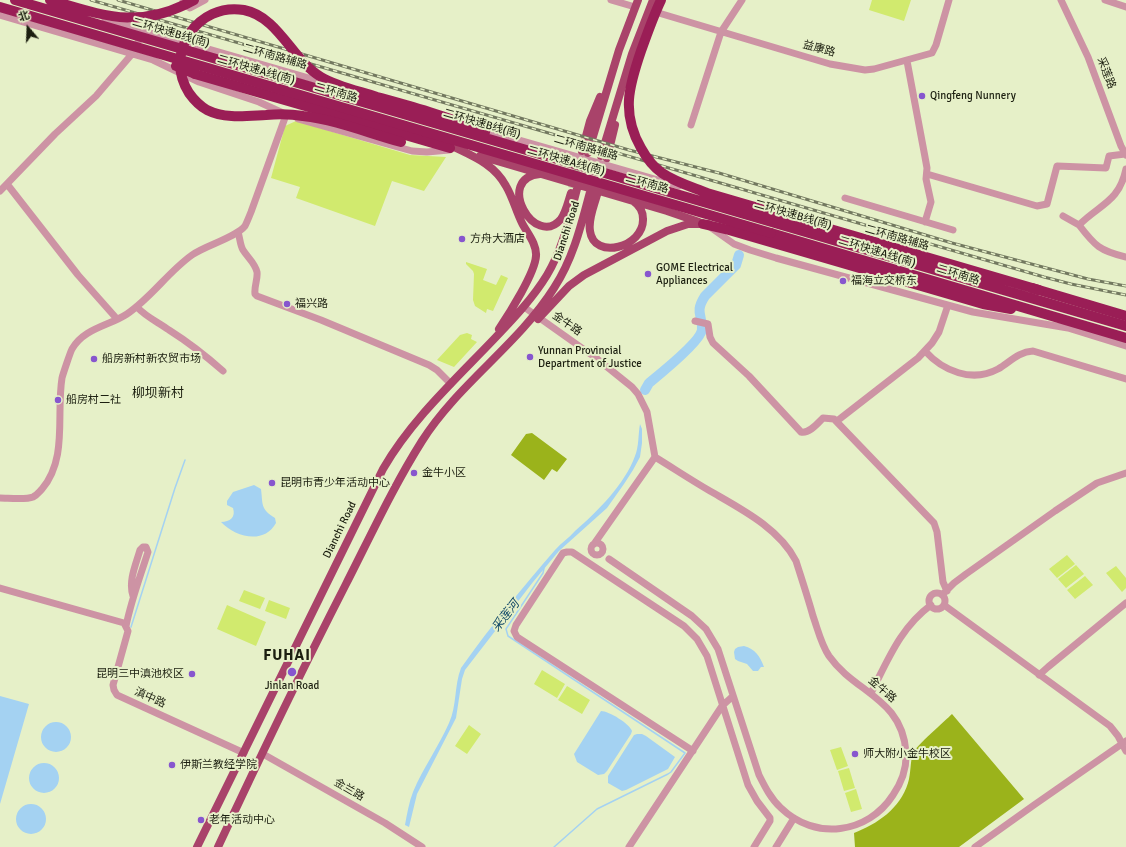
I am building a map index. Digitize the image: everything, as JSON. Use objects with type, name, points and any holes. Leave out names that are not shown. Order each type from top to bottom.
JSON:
[{"type":"highway","name":"二环快速B线(南)","points":[[15,0],[1126,327]]},
{"type":"highway","points":[[50,0],[105,16],[136,18],[148,17],[166,12],[194,0]]},
{"type":"highway","points":[[661,0],[637,62],[630,87],[628,103],[629,118],[636,138],[645,155],[659,170],[676,181],[707,192],[1126,316]]},
{"type":"highway","name":"二环快速A线(南)","points":[[0,7],[1126,337]]},
{"type":"highway","points":[[455,149],[307,116],[281,114],[232,116],[217,114],[207,110],[193,98],[183,80],[180,63],[183,45],[194,28],[209,16],[232,10],[248,11],[268,22],[304,64],[327,80],[354,90],[456,120],[484,131],[519,148]]},
{"type":"highway","points":[[135,46],[190,72],[401,138]]},
{"type":"highway","points":[[703,224],[990,306],[1028,310],[1040,313]]},
{"type":"highway","points":[[931,258],[1028,297]]},
{"type":"highway","points":[[953,275],[985,281],[1015,284],[1039,290]]},
{"type":"main road","name":"二环南路","points":[[10,0],[135,46],[756,227],[1126,337]]},
{"type":"main road","points":[[604,157],[628,65],[652,0]]},
{"type":"main road","points":[[585,152],[592,115],[616,61],[637,3]]},
{"type":"main road","name":"二环南路","points":[[135,46],[1126,327]]},
{"type":"main road","points":[[403,124],[483,161],[500,177],[509,192],[518,214],[534,245],[536,253],[532,268],[518,298],[499,328],[479,355]]},
{"type":"main road","points":[[455,149],[632,200],[703,224]]},
{"type":"main road","name":"Dianchi Road","points":[[197,847],[378,476],[407,432],[524,307],[547,276],[561,248],[575,189],[564,213],[558,222],[548,226],[536,223],[528,217],[524,211],[520,201],[520,194],[522,185],[526,180],[531,176],[542,174]]},
{"type":"main road","name":"Dianchi Road","points":[[537,315],[554,289],[570,260],[594,194],[590,220],[590,232],[594,241],[605,247],[624,244],[632,240],[640,232],[642,225],[642,214],[640,208],[632,200]]},
{"type":"main road","points":[[218,847],[386,504],[411,459],[439,417],[488,364],[537,315],[547,309],[569,286],[584,275],[667,231],[688,224],[756,227]]},
{"type":"main road","points":[[533,295],[531,304],[537,315]]},
{"type":"street","name":"二环南路辅路","points":[[42,0],[899,250],[1126,312]]},
{"type":"street","points":[[182,0],[185,5],[190,8],[205,0]]},
{"type":"street","points":[[611,0],[637,3]]},
{"type":"street","points":[[691,125],[721,32],[742,0]]},
{"type":"street","name":"益康路","points":[[648,10],[830,64],[865,70],[932,54],[949,0]]},
{"type":"street","name":"采莲路","points":[[1061,0],[1088,57],[1126,154]]},
{"type":"street","points":[[1104,0],[1126,7]]},
{"type":"street","points":[[0,15],[135,46],[157,62],[199,82],[259,102],[286,115],[412,151],[427,152],[455,149]]},
{"type":"street","points":[[0,191],[55,134],[96,96],[135,46]]},
{"type":"street","points":[[906,61],[926,157],[926,179],[931,202],[925,222]]},
{"type":"street","points":[[0,498],[32,498],[37,495],[52,473],[57,459],[62,377],[72,350],[79,341],[92,330],[126,315],[143,302],[181,264],[203,248],[238,232],[244,226],[251,212],[286,115]]},
{"type":"street","points":[[927,174],[1037,206],[1047,204],[1057,166],[1106,168],[1109,156],[1126,154]]},
{"type":"street","points":[[1079,225],[1089,215],[1109,202],[1118,192],[1126,169]]},
{"type":"street","points":[[7,184],[78,275],[117,319]]},
{"type":"street","points":[[845,198],[953,230]]},
{"type":"street","points":[[1064,216],[1079,225],[1091,242],[1102,250],[1126,257]]},
{"type":"street","points":[[703,224],[713,229],[734,244],[750,250],[948,305],[996,316],[1068,328],[1126,346]]},
{"type":"street","points":[[238,232],[244,251],[256,269],[257,276],[254,289],[257,296],[321,320],[429,366],[437,370],[451,384]]},
{"type":"street","points":[[837,421],[925,351],[939,332],[948,305]]},
{"type":"street","points":[[137,307],[143,314],[159,323],[192,346],[223,372]]},
{"type":"street","name":"金牛路","points":[[524,307],[596,358],[632,387],[638,394],[648,412],[654,442],[655,457],[765,526],[782,541],[792,553],[819,633],[828,654],[845,674],[884,704],[898,722],[902,732],[906,753],[905,765],[902,778],[888,804],[876,815],[843,829],[811,826],[794,818],[781,809],[762,781],[718,649],[706,629],[692,616],[609,559]]},
{"type":"street","points":[[694,321],[708,324],[710,338],[713,343],[749,376],[801,432],[804,433],[808,431],[824,418],[834,418],[934,523],[937,532],[942,582],[944,593],[945,601],[944,605],[938,609],[934,608],[931,605],[930,599],[932,596],[944,593],[954,583],[995,553],[1097,483],[1126,473]]},
{"type":"street","points":[[925,351],[940,365],[966,375],[990,372],[1021,353],[1033,351],[1126,379]]},
{"type":"street","points":[[609,559],[594,554],[591,548],[655,457]]},
{"type":"street","points":[[584,561],[594,554],[601,554],[603,547],[603,530]]},
{"type":"street","points":[[594,544],[600,543],[609,559]]},
{"type":"street","points":[[143,547],[146,547],[148,552],[133,596],[130,588],[131,582],[140,550],[143,547]]},
{"type":"street","points":[[693,751],[517,637],[514,631],[516,625],[563,553],[572,552],[684,626],[697,639],[707,656],[748,785],[757,801],[770,818],[770,821],[754,847]]},
{"type":"street","points":[[4,589],[124,623],[126,626]]},
{"type":"street","name":"滇中路","points":[[133,596],[126,626],[128,630],[113,685],[117,695],[244,753]]},
{"type":"street","points":[[1039,675],[1126,603]]},
{"type":"street","points":[[871,693],[892,649],[920,614],[931,605]]},
{"type":"street","points":[[944,605],[1110,726],[1124,742],[1126,751]]},
{"type":"street","points":[[629,847],[722,706],[733,696]]},
{"type":"street","points":[[975,847],[1124,742]]},
{"type":"street","name":"金兰路","points":[[263,754],[386,823],[422,847]]},
{"type":"street","points":[[776,847],[794,818]]},
{"type":"green space","points":[[872,0],[911,0],[904,21],[869,10]]},
{"type":"green space","points":[[296,121],[410,155],[446,157],[424,191],[392,181],[375,226],[296,198],[300,187],[271,178],[285,126]]},
{"type":"green space","points":[[466,262],[487,269],[483,280],[496,285],[501,275],[508,278],[493,311],[487,309],[486,313],[475,306],[473,300],[474,274]]},
{"type":"green space","points":[[467,333],[472,335],[471,339],[477,342],[454,367],[437,360],[460,335]]},
{"type":"green space","points":[[532,433],[567,459],[557,472],[552,469],[544,480],[511,455],[526,434]]},
{"type":"green space","points":[[1067,555],[1075,564],[1057,578],[1049,569]]},
{"type":"green space","points":[[1076,565],[1084,574],[1066,588],[1058,579]]},
{"type":"green space","points":[[1116,566],[1126,578],[1126,588],[1122,592],[1106,573]]},
{"type":"green space","points":[[1085,576],[1093,585],[1075,599],[1067,590]]},
{"type":"green space","points":[[244,590],[265,598],[260,609],[239,601]]},
{"type":"green space","points":[[269,600],[290,608],[286,619],[265,611]]},
{"type":"green space","points":[[227,605],[266,622],[256,646],[217,629]]},
{"type":"green space","points":[[542,670],[565,684],[557,698],[534,684]]},
{"type":"green space","points":[[567,686],[590,700],[582,714],[558,700]]},
{"type":"green space","points":[[952,714],[1024,799],[959,847],[855,847],[854,833],[879,820],[899,801],[908,783],[913,753]]},
{"type":"green space","points":[[469,725],[481,734],[467,754],[455,746]]},
{"type":"green space","points":[[841,747],[848,766],[837,770],[830,750]]},
{"type":"green space","points":[[849,768],[855,788],[844,791],[838,771]]},
{"type":"green space","points":[[856,789],[862,809],[851,812],[845,793]]},
{"type":"water","name":"采莲河","points":[[640,424],[642,429],[642,443],[640,457],[624,484],[607,508],[559,551],[465,670],[462,679],[456,718],[417,794],[409,827],[405,825],[413,792],[452,716],[457,682],[461,668],[506,608],[555,550],[610,497],[624,477],[635,456]]},
{"type":"water","points":[[254,485],[261,489],[263,506],[270,515],[275,518],[276,523],[271,530],[264,534],[257,536],[241,535],[234,532],[221,522],[230,520],[234,514],[233,508],[227,505],[227,501],[233,492]]},
{"type":"water","points":[[744,646],[757,654],[764,667],[761,667],[758,671],[753,671],[747,664],[735,659],[735,649]]},
{"type":"water","points":[[0,696],[29,704],[0,804]]},
{"type":"water","points":[[601,711],[619,718],[632,731],[607,771],[604,774],[598,775],[577,762],[574,754]]},
{"type":"water","points":[[56,722],[67,726],[71,737],[67,748],[56,752],[45,748],[41,737],[45,726]]},
{"type":"water","points":[[637,734],[646,736],[675,757],[668,769],[622,791],[608,783],[608,776],[634,735]]},
{"type":"water","points":[[44,763],[55,767],[59,778],[55,789],[44,793],[33,789],[29,778],[33,767]]},
{"type":"water","points":[[31,804],[42,808],[46,819],[42,830],[31,834],[20,830],[16,819],[20,808]]},
{"type":"waterway","name":"采莲河","points":[[645,390],[649,383],[679,358],[700,335],[702,330],[699,310],[700,306],[705,296],[736,265],[739,255]]},
{"type":"waterway","points":[[131,627],[185,460]]},
{"type":"waterway","points":[[544,568],[543,573],[506,629],[508,636],[685,753],[671,772],[597,809],[554,847]]},
{"type":"tunnel","points":[[572,188],[579,159]]},
{"type":"railway","points":[[91,0],[1044,277],[1126,295]]},
{"type":"railway","points":[[118,0],[629,150],[719,173],[952,243],[1088,279],[1126,286]]},
{"type":"place","name":"Qingfeng Nunnery","points":[[922,96]]},
{"type":"place","name":"方舟大酒店","points":[[462,239]]},
{"type":"place","name":"GOME Electrical Appliances","points":[[648,274]]},
{"type":"place","name":"福海立交桥东","points":[[843,281]]},
{"type":"place","name":"福兴路","points":[[287,304]]},
{"type":"place","name":"Yunnan Provincial Department of Justice","points":[[530,357]]},
{"type":"place","name":"船房新村新农贸市场","points":[[94,359]]},
{"type":"place","name":"船房村二社","points":[[58,400]]},
{"type":"place","name":"金牛小区","points":[[414,473]]},
{"type":"place","name":"昆明市青少年活动中心","points":[[272,483]]},
{"type":"place","name":"Jinlan Road","points":[[292,672]]},
{"type":"place","name":"昆明三中滇池校区","points":[[192,674]]},
{"type":"place","name":"师大附小金牛校区","points":[[855,754]]},
{"type":"place","name":"伊斯兰教经学院","points":[[172,765]]},
{"type":"place","name":"老年活动中心","points":[[201,820]]},
{"type":"district","name":"柳坝新村","points":[[158,394]]},
{"type":"district","name":"FUHAI","points":[[287,656]]}]
